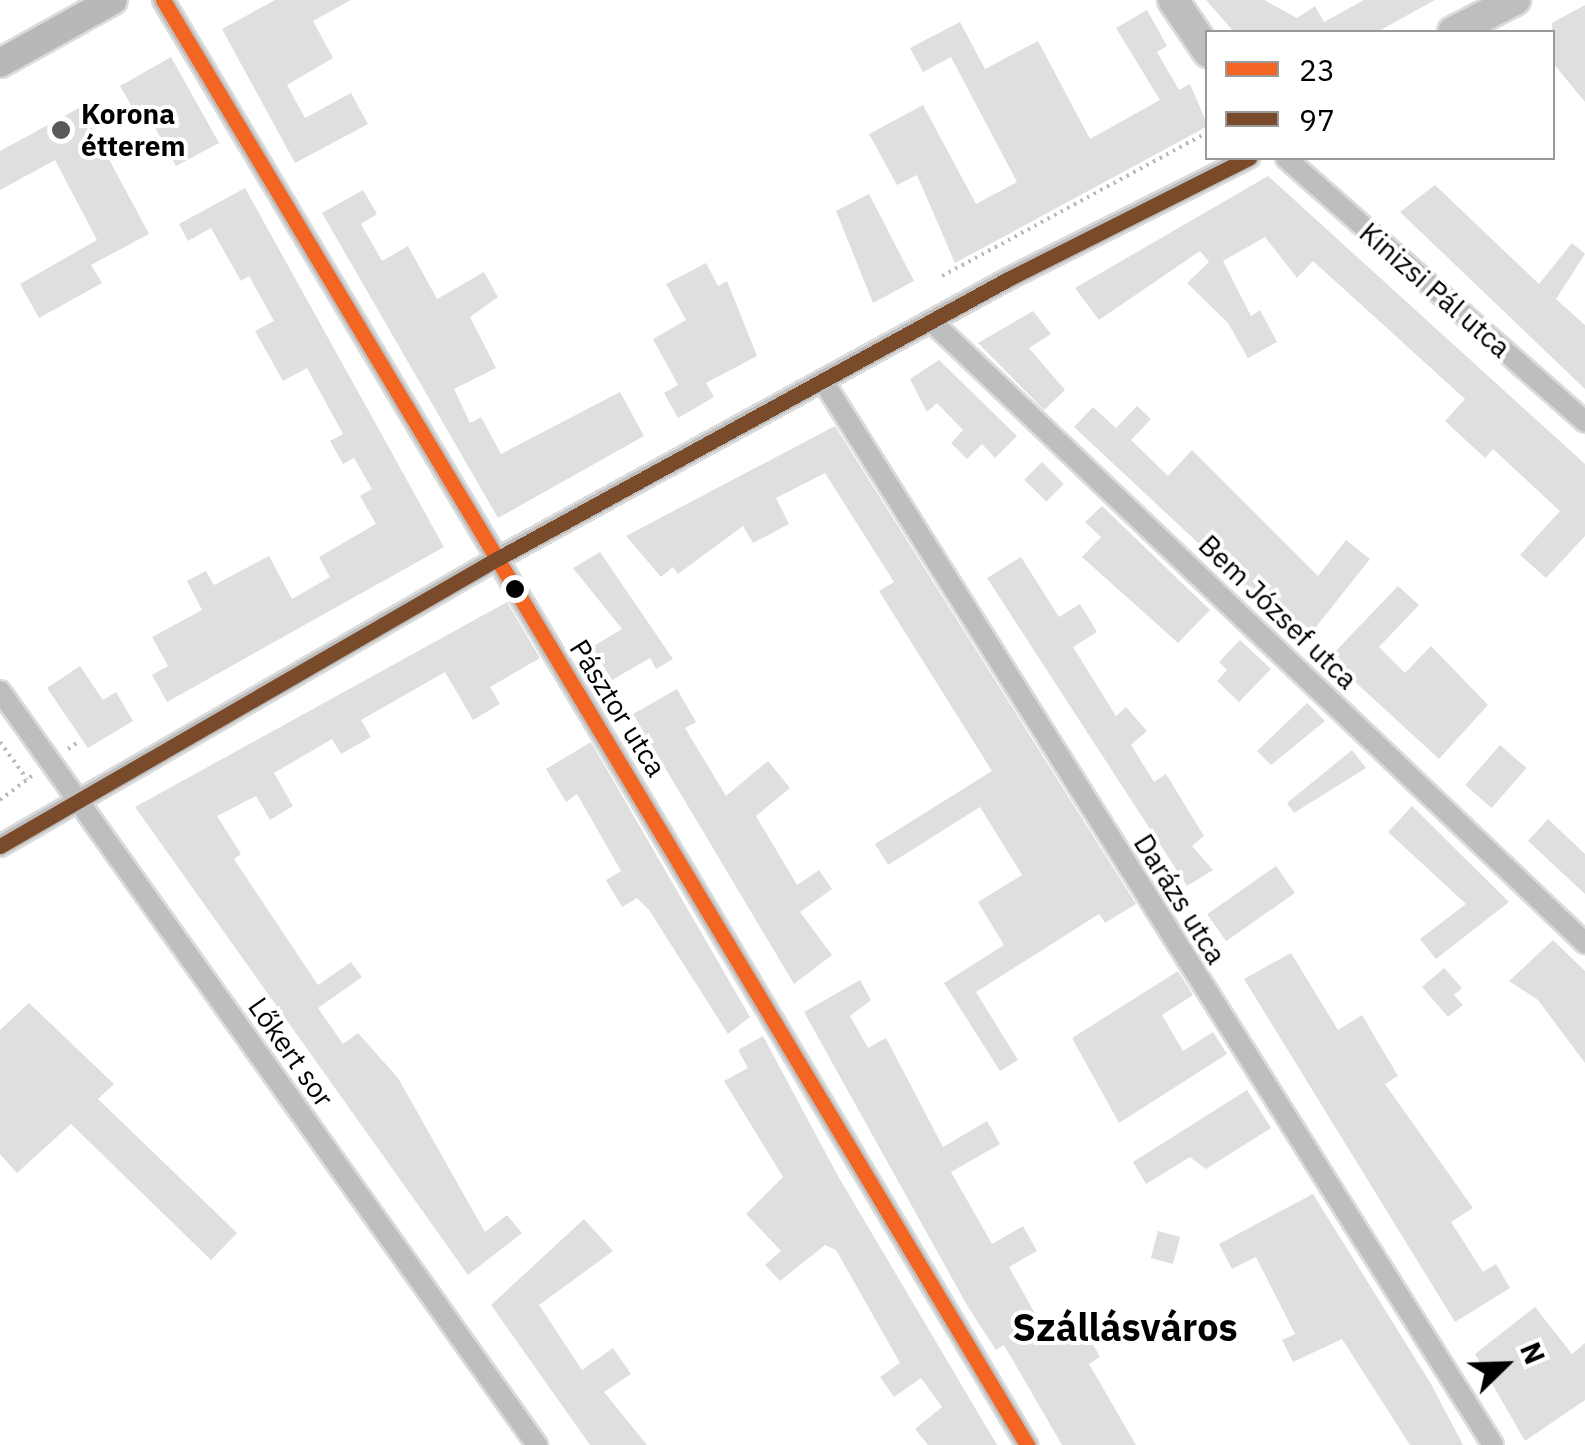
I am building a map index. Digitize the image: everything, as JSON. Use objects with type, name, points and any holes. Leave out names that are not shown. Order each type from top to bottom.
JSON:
[{"type":"main road","points":[[0,63],[113,0]]},
{"type":"main road","points":[[1173,0],[1205,49]]},
{"type":"main road","points":[[1457,30],[1515,0]]},
{"type":"street","name":"Pásztor utca","points":[[163,0],[1027,1445]]},
{"type":"street","points":[[0,846],[495,560],[931,321],[1246,160]]},
{"type":"street","name":"Kinizsi Pál utca","points":[[1288,160],[1585,422]]},
{"type":"street","name":"Bem József utca","points":[[931,321],[1585,944]]},
{"type":"street","name":"Darázs utca","points":[[823,381],[1493,1445]]},
{"type":"street","name":"Lőkert sor","points":[[0,690],[537,1445]]},
{"type":"path","points":[[942,276],[1205,134]]},
{"type":"path","points":[[0,742],[27,780]]},
{"type":"building","points":[[275,0],[351,0],[313,21],[333,58],[287,85],[305,118],[351,93],[368,124],[295,163],[222,29]]},
{"type":"building","points":[[1206,0],[1264,0],[1297,18],[1315,6],[1324,22],[1364,0],[1435,0],[1381,30],[1232,30]]},
{"type":"building","points":[[1585,5],[1585,102],[1555,66],[1552,23]]},
{"type":"building","points":[[1147,10],[1167,46],[1157,52],[1179,90],[1190,84],[1205,128],[955,263],[917,175],[897,185],[869,134],[923,105],[976,204],[1017,182],[951,57],[923,72],[910,48],[960,22],[985,69],[1038,41],[1090,139],[1160,100],[1116,28]]},
{"type":"building","points":[[171,57],[219,143],[176,166],[144,107],[135,112],[120,86]]},
{"type":"building","points":[[81,107],[149,234],[91,265],[102,283],[39,318],[20,284],[97,240],[55,160],[0,190],[0,151]]},
{"type":"building","points":[[1268,176],[1585,464],[1585,536],[1546,578],[1520,555],[1560,511],[1493,449],[1485,458],[1445,421],[1465,399],[1313,261],[1297,278],[1265,237],[1223,261],[1251,316],[1260,310],[1277,342],[1248,358],[1228,323],[1187,283],[1209,262],[1200,251],[1099,320],[1075,288]]},
{"type":"building","points":[[1435,185],[1539,284],[1572,243],[1585,254],[1556,299],[1585,325],[1585,389],[1400,212]]},
{"type":"building","points":[[245,188],[444,547],[167,702],[152,675],[168,666],[152,637],[202,610],[187,581],[206,571],[214,585],[269,556],[292,599],[330,577],[319,557],[376,524],[360,496],[372,489],[354,458],[343,464],[330,441],[343,434],[307,368],[283,381],[255,331],[274,321],[249,276],[241,281],[211,228],[188,241],[179,224]]},
{"type":"building","points":[[363,190],[377,214],[361,224],[382,261],[408,246],[437,299],[484,272],[498,297],[470,317],[496,368],[454,389],[470,423],[481,417],[501,454],[620,392],[644,436],[498,518],[322,213]]},
{"type":"building","points":[[869,194],[914,281],[873,303],[836,211]]},
{"type":"building","points":[[706,263],[718,286],[727,281],[757,356],[706,383],[714,397],[678,418],[664,393],[678,385],[653,339],[686,320],[666,284]]},
{"type":"building","points":[[1033,311],[1051,334],[1029,348],[1065,390],[1044,410],[978,343]]},
{"type":"building","points":[[939,360],[1017,436],[995,458],[982,444],[967,459],[951,443],[963,430],[937,403],[927,412],[910,379]]},
{"type":"building","points":[[1137,406],[1151,419],[1131,440],[1168,476],[1192,450],[1318,576],[1346,540],[1370,559],[1304,642],[1074,427],[1093,407],[1116,428]]},
{"type":"building","points":[[835,426],[1136,904],[1105,923],[1099,914],[976,992],[1018,1060],[1000,1071],[944,983],[1004,945],[978,902],[1022,875],[980,807],[888,865],[875,844],[992,771],[879,591],[894,582],[825,473],[776,498],[789,524],[753,543],[743,526],[678,574],[673,567],[661,577],[626,536]]},
{"type":"building","points":[[1042,462],[1064,484],[1046,502],[1024,480]]},
{"type":"building","points":[[1102,506],[1210,610],[1178,643],[1082,557],[1101,537],[1085,522]]},
{"type":"building","points":[[600,552],[673,659],[656,669],[650,658],[612,680],[592,647],[622,629],[573,568]]},
{"type":"building","points":[[1021,557],[1059,617],[1080,604],[1097,632],[1073,647],[1116,716],[1126,707],[1147,731],[1131,745],[1154,782],[1166,774],[1204,836],[1192,846],[1213,870],[1187,886],[987,578]]},
{"type":"building","points":[[1398,586],[1419,605],[1379,647],[1405,673],[1431,646],[1488,705],[1439,759],[1329,658]]},
{"type":"building","points":[[507,602],[540,658],[490,687],[500,704],[473,720],[445,672],[361,720],[371,737],[341,754],[332,739],[274,773],[293,806],[270,820],[256,796],[217,816],[241,854],[234,859],[318,985],[351,962],[362,977],[318,1008],[343,1044],[358,1033],[398,1078],[485,1232],[507,1215],[522,1233],[468,1275],[135,807]]},
{"type":"building","points":[[1240,640],[1271,669],[1239,702],[1217,681],[1227,670],[1219,662]]},
{"type":"building","points":[[80,666],[103,700],[116,692],[133,721],[88,748],[47,688]]},
{"type":"building","points":[[677,689],[696,722],[685,728],[726,796],[768,761],[790,788],[756,816],[797,885],[819,870],[832,889],[800,912],[832,955],[794,984],[633,714]]},
{"type":"building","points":[[1307,703],[1325,721],[1271,765],[1257,751]]},
{"type":"building","points":[[591,742],[750,1017],[728,1034],[649,910],[637,898],[622,907],[606,880],[621,871],[577,794],[566,802],[546,769]]},
{"type":"building","points":[[1500,745],[1526,768],[1492,808],[1465,785]]},
{"type":"building","points":[[1352,750],[1366,768],[1294,813],[1287,803]]},
{"type":"building","points":[[1412,806],[1509,902],[1436,959],[1420,939],[1466,904],[1388,832]]},
{"type":"building","points":[[1548,819],[1585,854],[1585,894],[1528,841]]},
{"type":"building","points":[[1276,866],[1295,893],[1226,941],[1207,914]]},
{"type":"building","points":[[1553,940],[1585,971],[1585,1063],[1538,1000],[1509,981]]},
{"type":"building","points":[[1291,953],[1338,1030],[1362,1015],[1398,1076],[1385,1084],[1473,1208],[1451,1222],[1483,1272],[1496,1264],[1510,1288],[1455,1322],[1244,979]]},
{"type":"building","points":[[1444,968],[1462,988],[1454,995],[1463,1005],[1448,1017],[1422,987]]},
{"type":"building","points":[[1178,971],[1193,995],[1162,1015],[1183,1051],[1213,1032],[1227,1054],[1119,1123],[1072,1038]]},
{"type":"building","points":[[860,980],[871,1000],[850,1016],[868,1048],[886,1038],[943,1147],[987,1121],[1000,1144],[951,1172],[992,1244],[1023,1226],[1037,1251],[1009,1267],[1048,1337],[1079,1320],[1100,1357],[1089,1364],[1136,1445],[1062,1445],[1004,1345],[996,1350],[968,1307],[804,1012]]},
{"type":"building","points":[[29,1003],[114,1084],[98,1099],[237,1233],[211,1260],[71,1124],[17,1173],[0,1154],[0,1030]]},
{"type":"building","points":[[763,1036],[838,1176],[997,1445],[928,1445],[915,1429],[942,1407],[921,1378],[894,1397],[880,1377],[900,1363],[836,1250],[825,1245],[780,1281],[765,1265],[781,1251],[746,1214],[783,1177],[724,1081],[748,1068],[738,1050]]},
{"type":"building","points":[[1247,1090],[1271,1128],[1206,1169],[1190,1157],[1146,1184],[1133,1162]]},
{"type":"building","points":[[1313,1194],[1431,1384],[1463,1445],[1410,1445],[1342,1339],[1293,1362],[1282,1340],[1295,1334],[1256,1257],[1232,1269],[1219,1244]]},
{"type":"building","points":[[584,1219],[613,1251],[539,1305],[582,1370],[613,1348],[631,1374],[604,1392],[647,1445],[590,1445],[491,1305]]},
{"type":"building","points":[[1158,1231],[1180,1237],[1173,1264],[1151,1258]]},
{"type":"building","points":[[1535,1307],[1572,1354],[1585,1343],[1585,1400],[1525,1441],[1475,1354]]},
{"type":"transit line","name":"23","points":[[163,0],[1027,1445]]},
{"type":"transit line","name":"97","points":[[0,846],[495,560],[1008,279],[1245,160]]},
{"type":"place","name":"Korona étterem","points":[[61,130]]},
{"type":"district","name":"Szállásváros","points":[[1125,1327]]}]
